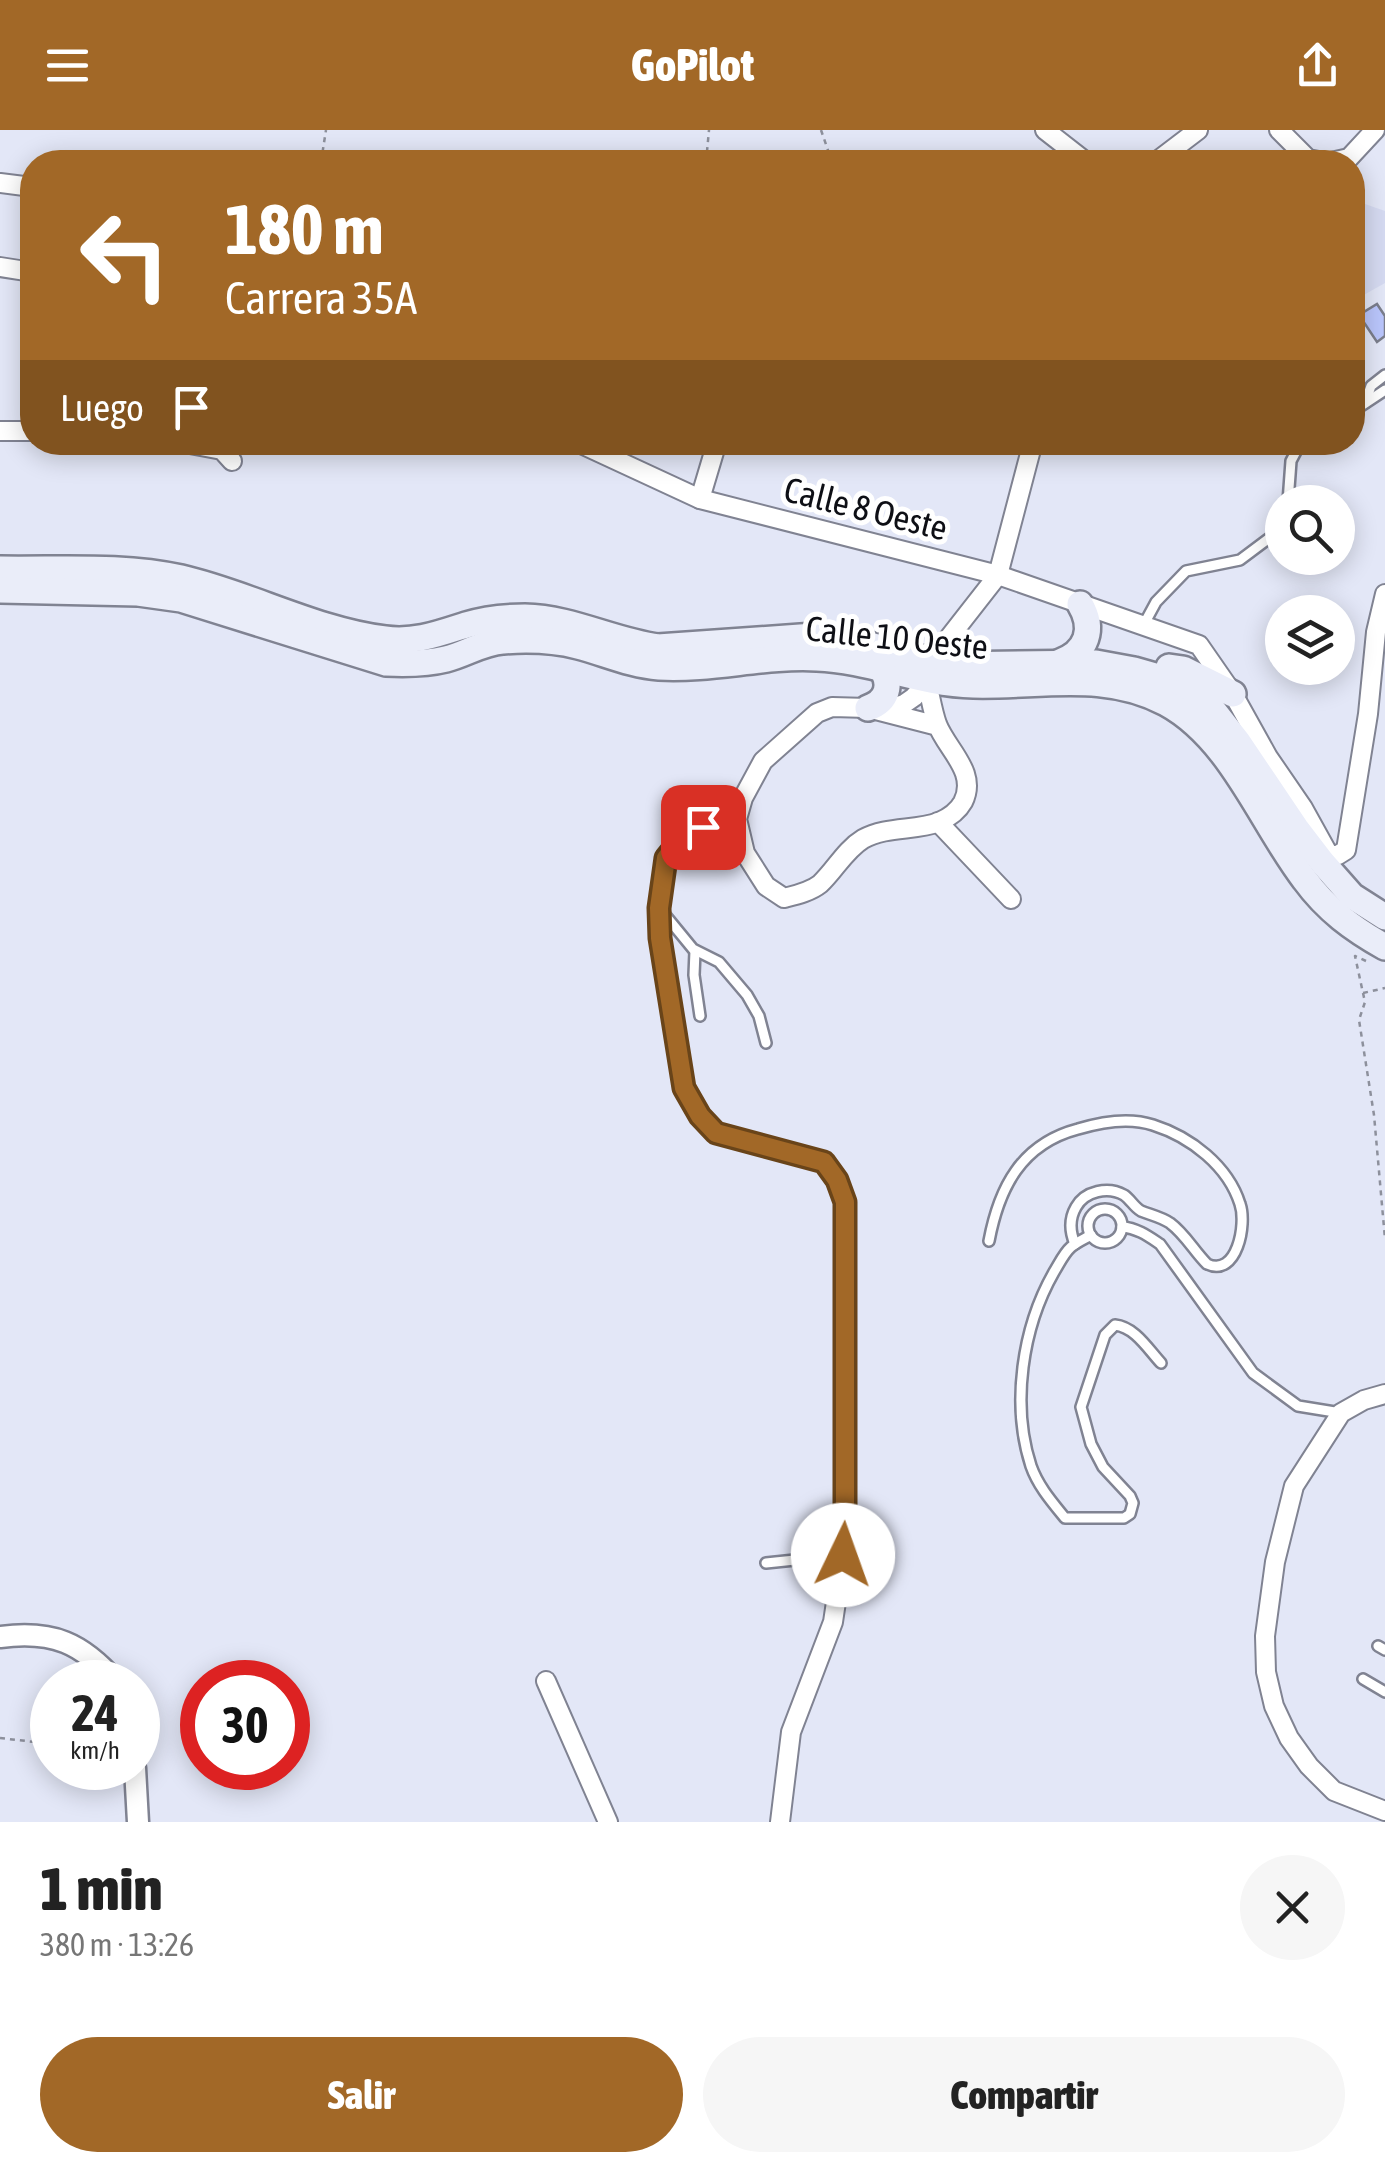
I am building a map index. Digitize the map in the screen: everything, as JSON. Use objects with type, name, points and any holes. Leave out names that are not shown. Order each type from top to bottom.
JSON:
[{"type":"main road","points":[[0,569],[139,571],[182,589]]},
{"type":"main road","points":[[0,590],[182,589]]},
{"type":"main road","name":"Calle 10 Oeste","points":[[182,589],[386,662],[415,665],[449,659],[500,641],[549,640],[656,667],[815,658],[881,668],[930,670],[948,665],[1060,662],[1134,670],[1176,684],[1213,710],[1322,862],[1352,896],[1385,917]]},
{"type":"main road","name":"Calle 10 Oeste","points":[[182,589],[388,640],[414,640],[467,624],[525,617],[566,622],[635,644],[658,647],[814,636],[858,642],[976,685],[1094,682],[1131,690],[1166,703],[1199,727],[1224,754],[1316,894],[1377,955]]},
{"type":"main road","points":[[1060,662],[1071,658],[1087,639],[1089,626],[1080,604]]},
{"type":"main road","points":[[868,708],[881,701],[888,688],[881,668]]},
{"type":"main road","points":[[1134,670],[1183,669],[1233,694]]},
{"type":"street","points":[[1045,130],[1071,150]]},
{"type":"street","points":[[1172,150],[1198,130]]},
{"type":"street","points":[[1278,130],[1299,150]]},
{"type":"street","points":[[1357,150],[1375,130]]},
{"type":"street","points":[[226,455],[232,462]]},
{"type":"street","name":"Calle 8 Oeste","points":[[605,455],[700,499],[998,576],[1200,645],[1329,855],[1346,850],[1368,714],[1376,632],[1385,594]]},
{"type":"street","points":[[700,499],[713,455]]},
{"type":"street","points":[[930,670],[938,726],[968,781],[958,808],[938,822],[880,832],[861,840],[812,890],[784,898],[766,886],[745,853],[738,819],[743,798],[763,761],[817,713],[832,707],[892,709],[914,697],[937,653],[998,576],[1030,455]]},
{"type":"street","points":[[868,708],[938,726]]},
{"type":"street","points":[[738,819],[703,827],[682,838],[666,858],[659,908],[660,938],[684,1088],[700,1116],[716,1133],[824,1162],[837,1180],[845,1202],[843,1555],[833,1622],[790,1732],[780,1822]]},
{"type":"street","points":[[938,822],[1011,899]]},
{"type":"street","points":[[1385,1394],[1341,1413],[1294,1486],[1275,1562],[1265,1636],[1266,1672],[1274,1706],[1288,1738],[1334,1790],[1385,1811]]},
{"type":"street","points":[[0,1638],[22,1634],[57,1638],[97,1660]]},
{"type":"street","points":[[546,1680],[608,1822]]},
{"type":"street","points":[[136,1790],[138,1822]]},
{"type":"lane","points":[[1365,402],[1371,386],[1385,375]]},
{"type":"lane","points":[[1289,485],[1294,455]]},
{"type":"lane","points":[[1143,626],[1156,602],[1186,571],[1240,560],[1265,541]]},
{"type":"lane","points":[[659,908],[695,951],[719,962],[747,995],[759,1016],[766,1043]]},
{"type":"lane","points":[[695,951],[700,1016]]},
{"type":"lane","points":[[989,1242],[995,1209],[1024,1161],[1052,1138],[1102,1123],[1152,1124],[1192,1145],[1218,1164],[1240,1204],[1242,1230],[1234,1256],[1224,1265],[1207,1264],[1177,1229],[1138,1209],[1116,1192],[1097,1191],[1081,1200],[1070,1226],[1075,1244]]},
{"type":"lane","points":[[1104,1208],[1114,1210],[1122,1227],[1119,1236],[1101,1243],[1088,1229],[1095,1211],[1104,1208]]},
{"type":"lane","points":[[1122,1227],[1132,1228],[1160,1244],[1254,1373],[1298,1406],[1341,1413]]},
{"type":"lane","points":[[1090,1235],[1068,1249],[1046,1286],[1030,1327],[1022,1398],[1022,1432],[1032,1470],[1064,1518],[1124,1518],[1132,1509],[1130,1496],[1103,1467],[1091,1444],[1081,1408],[1104,1335],[1122,1325],[1161,1363]]},
{"type":"lane","points":[[766,1563],[843,1555]]},
{"type":"lane","points":[[1363,1679],[1385,1692]]},
{"type":"path","points":[[1377,955],[1354,956],[1365,1002],[1359,1020],[1374,1114],[1385,1238]]},
{"type":"path","points":[[1363,993],[1385,988]]},
{"type":"path","points":[[0,1738],[30,1741]]},
{"type":"shaded area","points":[[1365,204],[1385,211],[1385,283],[1365,294]]},
{"type":"building","points":[[1377,304],[1385,316],[1385,336],[1377,342],[1365,324],[1365,311]]},
{"type":"route","points":[[703,827],[682,838],[666,858],[659,908],[660,938],[684,1088],[700,1116],[716,1133],[824,1162],[837,1180],[845,1202],[843,1555]]}]
